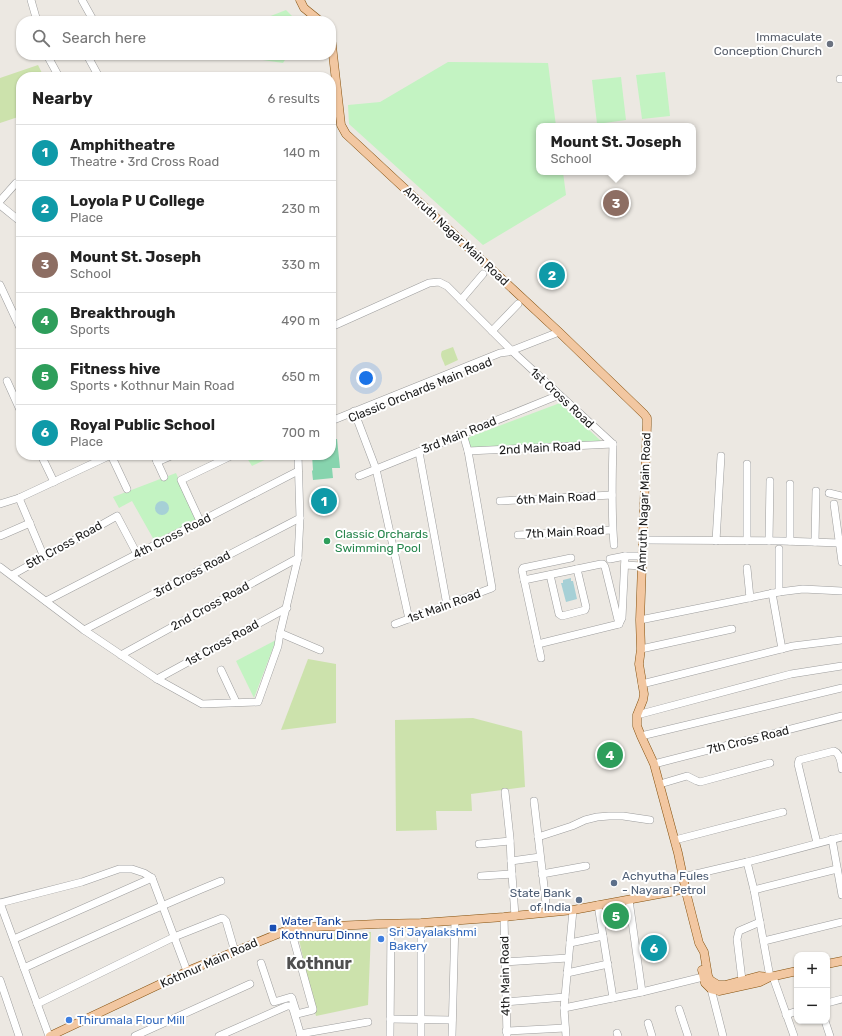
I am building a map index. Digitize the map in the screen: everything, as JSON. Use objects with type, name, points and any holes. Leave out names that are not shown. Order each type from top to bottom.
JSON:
[{"type":"main road","points":[[300,0],[304,8],[314,16]]},
{"type":"main road","name":"Amruth Nagar Main Road","points":[[334,60],[335,72]]},
{"type":"main road","name":"Amruth Nagar Main Road","points":[[336,81],[341,125],[346,134],[559,332],[644,414],[648,425],[639,664],[644,694],[637,716],[636,726],[654,764],[675,840],[699,944],[703,977],[705,983],[711,989],[719,991],[760,982],[772,977],[794,972]]},
{"type":"main road","name":"Kothnur Main Road","points":[[50,1036],[188,971],[277,934],[291,930],[313,927],[455,921],[573,910],[686,889]]},
{"type":"main road","name":"Amruth Nagar Main Road","points":[[699,944],[704,952],[708,976],[710,980],[718,985],[725,985],[759,976],[772,977]]},
{"type":"main road","points":[[830,963],[842,961]]},
{"type":"street","points":[[31,0],[36,16]]},
{"type":"street","points":[[82,0],[91,16]]},
{"type":"street","points":[[50,60],[56,72]]},
{"type":"street","points":[[90,60],[96,72]]},
{"type":"street","points":[[0,201],[16,183]]},
{"type":"street","points":[[0,205],[16,218]]},
{"type":"street","points":[[0,211],[16,223]]},
{"type":"street","points":[[461,300],[483,274]]},
{"type":"street","name":"1st Cross Road","points":[[336,325],[429,283],[440,282],[447,286],[492,331],[510,352],[613,444]]},
{"type":"street","points":[[0,285],[16,319]]},
{"type":"street","points":[[492,331],[518,304]]},
{"type":"street","name":"Classic Orchards Main Road","points":[[336,419],[502,357],[510,352],[559,332]]},
{"type":"street","points":[[7,381],[16,401]]},
{"type":"street","name":"3rd Main Road","points":[[359,476],[559,395]]},
{"type":"street","points":[[355,413],[376,469],[409,619]]},
{"type":"street","name":"Classic Orchards Main Road","points":[[336,422],[355,413]]},
{"type":"street","points":[[463,434],[468,451]]},
{"type":"street","points":[[613,444],[612,530],[614,545]]},
{"type":"street","name":"2nd Main Road","points":[[468,451],[613,444]]},
{"type":"street","name":"1st Main Road","points":[[395,624],[492,588],[468,451]]},
{"type":"street","points":[[419,452],[447,605]]},
{"type":"street","points":[[716,541],[721,456]]},
{"type":"street","points":[[43,460],[54,482]]},
{"type":"street","points":[[0,504],[19,498],[54,482],[95,460]]},
{"type":"street","points":[[113,460],[127,490]]},
{"type":"street","points":[[162,460],[157,462],[164,476]]},
{"type":"street","points":[[200,521],[181,480],[223,460]]},
{"type":"street","points":[[0,567],[84,630],[157,679],[202,704],[258,702],[278,646],[298,558],[300,518],[298,460]]},
{"type":"street","points":[[747,464],[747,541]]},
{"type":"street","name":"4th Cross Road","points":[[46,601],[298,471]]},
{"type":"street","points":[[769,541],[770,481]]},
{"type":"street","points":[[790,484],[790,541]]},
{"type":"street","points":[[815,542],[816,491]]},
{"type":"street","points":[[829,493],[842,496]]},
{"type":"street","name":"6th Main Road","points":[[500,501],[612,495]]},
{"type":"street","points":[[19,498],[44,557]]},
{"type":"street","points":[[834,504],[842,562]]},
{"type":"street","name":"5th Cross Road","points":[[12,575],[117,516],[137,554]]},
{"type":"street","name":"3rd Cross Road","points":[[84,630],[300,518]]},
{"type":"street","points":[[0,536],[30,523]]},
{"type":"street","name":"7th Main Road","points":[[518,535],[612,530]]},
{"type":"street","points":[[643,540],[790,541],[840,543]]},
{"type":"street","points":[[779,549],[776,593],[782,649]]},
{"type":"street","points":[[538,644],[619,624],[622,618],[625,556]]},
{"type":"street","points":[[610,559],[625,556],[642,556]]},
{"type":"street","name":"2nd Cross Road","points":[[121,655],[298,558]]},
{"type":"street","points":[[541,658],[522,570],[523,568],[571,558]]},
{"type":"street","points":[[524,580],[603,564],[619,624]]},
{"type":"street","points":[[625,565],[642,566]]},
{"type":"street","points":[[747,568],[750,598]]},
{"type":"street","points":[[550,575],[559,614],[562,616],[585,610],[586,607],[577,569]]},
{"type":"street","points":[[640,620],[776,593],[803,589],[842,590]]},
{"type":"street","name":"1st Cross Road","points":[[157,679],[286,608]]},
{"type":"street","points":[[640,649],[732,629]]},
{"type":"street","points":[[280,633],[320,650]]},
{"type":"street","points":[[642,684],[793,646],[842,640]]},
{"type":"street","points":[[637,716],[792,674],[842,666]]},
{"type":"street","points":[[221,670],[236,702]]},
{"type":"street","points":[[641,736],[842,688]]},
{"type":"street","name":"7th Cross Road","points":[[654,764],[842,716]]},
{"type":"street","points":[[817,844],[798,764],[800,760],[834,751],[839,754],[842,769]]},
{"type":"street","points":[[660,784],[687,776],[697,782],[700,782],[770,763]]},
{"type":"street","points":[[505,792],[515,916]]},
{"type":"street","points":[[534,801],[547,912]]},
{"type":"street","points":[[675,840],[783,812]]},
{"type":"street","points":[[538,837],[572,826],[585,820],[609,816],[623,816],[650,820]]},
{"type":"street","points":[[683,877],[842,837]]},
{"type":"street","points":[[832,840],[842,895]]},
{"type":"street","points":[[479,844],[510,841]]},
{"type":"street","points":[[511,861],[540,857]]},
{"type":"street","points":[[747,862],[772,977],[794,1036]]},
{"type":"street","points":[[542,874],[586,866]]},
{"type":"street","points":[[50,1036],[0,903],[82,882],[120,869],[132,869],[144,873],[152,878],[188,971]]},
{"type":"street","points":[[754,890],[837,869]]},
{"type":"street","points":[[481,876],[512,874]]},
{"type":"street","points":[[14,939],[152,878]]},
{"type":"street","points":[[24,968],[162,905],[221,881]]},
{"type":"street","points":[[629,900],[642,992]]},
{"type":"street","points":[[598,906],[613,998]]},
{"type":"street","points":[[566,1036],[564,1008],[573,910]]},
{"type":"street","name":"4th Main Road","points":[[504,917],[506,1034]]},
{"type":"street","points":[[37,1004],[174,937],[222,918],[226,921],[235,952]]},
{"type":"street","points":[[452,1036],[455,921]]},
{"type":"street","points":[[742,980],[737,939],[739,931],[760,922]]},
{"type":"street","points":[[764,941],[842,922]]},
{"type":"street","points":[[421,923],[421,1036]]},
{"type":"street","points":[[390,1036],[391,924]]},
{"type":"street","points":[[261,963],[274,1002],[291,997],[297,1014],[313,1010],[291,930]]},
{"type":"street","points":[[570,943],[603,936]]},
{"type":"street","points":[[505,962],[568,958]]},
{"type":"street","points":[[567,974],[608,964]]},
{"type":"street","points":[[564,1008],[642,992],[703,977]]},
{"type":"street","points":[[0,980],[19,1036]]},
{"type":"street","points":[[135,1036],[250,984]]},
{"type":"street","points":[[711,989],[722,1036]]},
{"type":"street","points":[[506,1002],[565,997]]},
{"type":"street","points":[[830,1002],[842,999]]},
{"type":"street","points":[[219,1036],[288,1006],[291,1006],[293,1009],[300,1035],[368,1022]]},
{"type":"street","points":[[679,1009],[688,1036]]},
{"type":"street","points":[[786,1015],[794,1013]]},
{"type":"street","points":[[390,1019],[452,1020]]},
{"type":"street","points":[[648,1023],[652,1036]]},
{"type":"street","points":[[826,1024],[830,1036]]},
{"type":"street","points":[[506,1034],[565,1028]]},
{"type":"green space","points":[[286,10],[292,16],[271,16]]},
{"type":"green space","points":[[263,60],[285,60],[283,63]]},
{"type":"green space","points":[[448,62],[548,63],[556,123],[536,123],[536,175],[563,175],[566,195],[483,245],[349,124],[348,105],[380,102]]},
{"type":"green space","points":[[38,65],[42,72],[18,72]]},
{"type":"green space","points":[[665,72],[670,116],[642,119],[636,75]]},
{"type":"green space","points":[[16,73],[16,118],[0,123],[0,78]]},
{"type":"green space","points":[[621,77],[626,120],[597,123],[592,80]]},
{"type":"green space","points":[[453,347],[458,360],[445,366],[441,353],[442,351]]},
{"type":"green space","points":[[560,403],[601,441],[469,448],[467,438]]},
{"type":"green space","points":[[337,439],[340,468],[332,468],[333,478],[313,480],[312,460],[336,460]]},
{"type":"green space","points":[[248,460],[265,460],[252,466]]},
{"type":"green space","points":[[176,473],[196,520],[154,540],[132,501],[119,508],[113,497]]},
{"type":"green space","points":[[276,640],[254,698],[236,661]]},
{"type":"green space","points":[[308,659],[336,664],[336,723],[281,730]]},
{"type":"green space","points":[[473,718],[522,731],[525,787],[471,794],[472,811],[436,811],[437,830],[396,831],[395,720]]},
{"type":"green space","points":[[371,932],[368,1005],[316,1016],[298,935]]},
{"type":"water","points":[[159,501],[165,501],[169,505],[169,511],[165,515],[159,515],[155,511],[155,505]]},
{"type":"water","points":[[571,578],[577,599],[566,602],[561,583],[563,583],[563,580]]},
{"type":"place","name":"Immaculate Conception Church","points":[[830,44]]},
{"type":"place","name":"Mount St. Joseph","points":[[616,203]]},
{"type":"place","name":"Loyola P U College","points":[[552,275]]},
{"type":"place","name":"Amphitheatre","points":[[324,501]]},
{"type":"place","name":"Classic Orchards Swimming Pool","points":[[327,541]]},
{"type":"place","name":"Breakthrough","points":[[610,755]]},
{"type":"place","name":"Achyutha Fules - Nayara Petrol","points":[[614,883]]},
{"type":"place","name":"State Bank of India","points":[[579,900]]},
{"type":"place","name":"Fitness hive","points":[[616,916]]},
{"type":"place","name":"Water Tank Kothnuru Dinne","points":[[273,928]]},
{"type":"place","name":"Sri Jayalakshmi Bakery","points":[[381,939]]},
{"type":"place","name":"Royal Public School","points":[[654,948]]},
{"type":"place","name":"Thirumala Flour Mill","points":[[69,1020]]},
{"type":"district","name":"Kothnur","points":[[319,963]]}]
